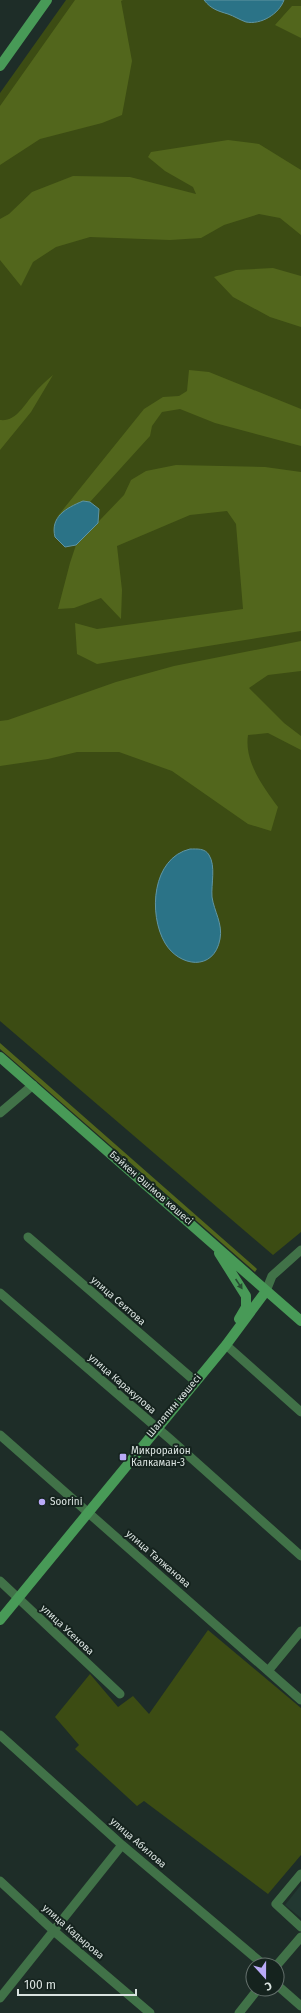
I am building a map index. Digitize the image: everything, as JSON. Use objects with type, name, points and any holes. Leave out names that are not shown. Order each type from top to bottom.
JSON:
[{"type":"main road","points":[[0,66],[47,0]]},
{"type":"main road","name":"Бәйкен Әшімов көшесі","points":[[0,1057],[301,1321]]},
{"type":"main road","points":[[210,1240],[246,1296],[246,1307],[226,1344]]},
{"type":"main road","name":"Шаляпин көшесі","points":[[0,1620],[156,1427],[226,1344],[266,1291]]},
{"type":"street","points":[[0,1113],[33,1085]]},
{"type":"street","name":"улица Сеитова","points":[[28,1237],[195,1381]]},
{"type":"street","name":"Шаляпин көшесі","points":[[266,1291],[272,1276],[300,1250]]},
{"type":"street","name":"улица Каракулова","points":[[0,1293],[156,1427],[301,1556]]},
{"type":"street","points":[[226,1344],[301,1412]]},
{"type":"street","name":"улица Талжанова","points":[[0,1435],[301,1700]]},
{"type":"street","name":"улица Усенова","points":[[0,1581],[120,1694]]},
{"type":"street","points":[[268,1671],[301,1631]]},
{"type":"street","name":"улица Абилова","points":[[0,1735],[122,1845],[255,1957]]},
{"type":"street","points":[[0,1998],[55,1932],[122,1845]]},
{"type":"street","points":[[301,1874],[276,1904],[301,1927]]},
{"type":"street","name":"улица Кадырова","points":[[0,1881],[55,1932],[150,2013]]},
{"type":"street","points":[[284,1957],[301,1937]]},
{"type":"street","points":[[285,1991],[301,2006]]},
{"type":"street","points":[[239,2013],[252,1997]]},
{"type":"shaded area","points":[[301,1885],[301,1918],[285,1905]]},
{"type":"green space","points":[[66,0],[301,0],[301,1232],[273,1255],[0,1021],[0,93]]},
{"type":"green space","points":[[75,0],[123,0],[121,1],[132,61],[122,115],[102,123],[40,139],[0,165],[0,106]]},
{"type":"green space","points":[[292,6],[301,6],[301,38],[275,25]]},
{"type":"green space","points":[[228,140],[259,144],[301,170],[301,235],[280,218],[259,214],[224,225],[201,238],[170,240],[90,237],[56,247],[33,262],[21,286],[0,260],[0,219],[9,214],[32,192],[73,176],[130,177],[196,194],[193,187],[165,171],[148,157],[151,152]]},
{"type":"green space","points":[[273,268],[301,276],[301,327],[270,317],[233,297],[214,277],[236,270]]},
{"type":"green space","points":[[189,370],[209,372],[301,409],[301,446],[215,423],[180,409],[162,412],[152,426],[150,436],[90,502],[83,501],[57,517],[144,409],[163,397],[179,396],[187,391]]},
{"type":"green space","points":[[53,375],[31,412],[0,450],[0,420],[6,420],[15,416],[38,389]]},
{"type":"green space","points":[[176,465],[265,467],[301,472],[301,631],[97,664],[77,654],[75,623],[97,629],[243,609],[236,524],[227,511],[190,515],[117,546],[122,590],[121,619],[101,598],[74,608],[58,609],[76,545],[124,495],[131,480],[146,471]]},
{"type":"green space","points":[[301,641],[301,671],[268,675],[249,688],[284,723],[301,736],[301,750],[268,733],[248,735],[249,755],[252,764],[261,782],[278,807],[271,831],[248,824],[172,771],[119,752],[77,752],[48,759],[0,766],[0,721],[8,720],[116,682],[174,666]]},
{"type":"green space","points":[[0,1043],[257,1269],[255,1272],[0,1049]]},
{"type":"green space","points":[[208,1630],[301,1708],[301,1855],[268,1894],[144,1801],[137,1806],[75,1749],[79,1745],[55,1717],[90,1674],[118,1707],[133,1696],[149,1714]]},
{"type":"water","points":[[204,0],[284,0],[278,10],[269,17],[258,22],[246,22],[209,6]]},
{"type":"water","points":[[83,501],[90,502],[99,509],[98,523],[76,545],[65,547],[55,537],[55,524],[57,519],[65,510]]},
{"type":"water","points":[[190,849],[201,849],[209,855],[211,859],[213,870],[212,897],[221,933],[216,950],[211,957],[204,961],[196,962],[187,961],[179,957],[171,951],[165,943],[156,917],[155,903],[161,875],[168,863],[177,854]]},
{"type":"place","name":"Микрорайон Калкаман-3","points":[[123,1457]]},
{"type":"place","name":"Soorini","points":[[42,1502]]}]
